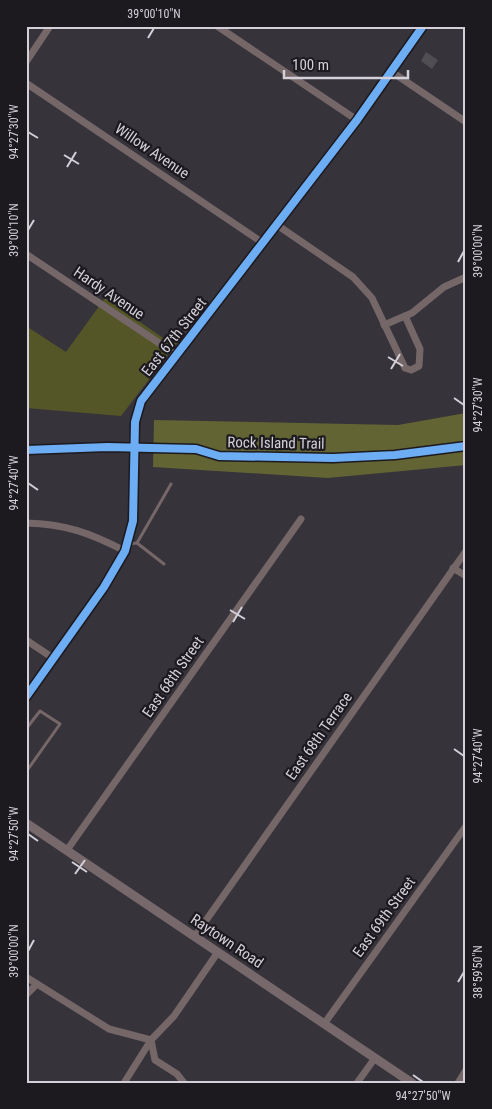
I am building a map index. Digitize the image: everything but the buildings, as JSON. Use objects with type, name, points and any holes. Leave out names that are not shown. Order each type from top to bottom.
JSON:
[{"type":"main road","name":"Raytown Road","points":[[26,823],[412,1083]]},
{"type":"street","points":[[26,62],[50,26]]},
{"type":"street","points":[[217,26],[357,120]]},
{"type":"street","name":"East 67th Street","points":[[26,696],[104,587],[126,548],[133,521],[135,422],[141,401],[357,120],[423,26]]},
{"type":"street","points":[[392,72],[466,122]]},
{"type":"street","name":"Willow Avenue","points":[[26,83],[263,243]]},
{"type":"street","points":[[277,225],[353,277],[372,298],[405,368],[414,369],[420,362],[420,349],[405,316]]},
{"type":"street","name":"Hardy Avenue","points":[[26,254],[177,355]]},
{"type":"street","points":[[384,325],[405,316],[444,287],[466,277]]},
{"type":"street","name":"East 68th Street","points":[[67,850],[301,519]]},
{"type":"street","points":[[26,523],[49,523],[78,529],[126,548]]},
{"type":"street","name":"East 68th Terrace","points":[[195,936],[466,551]]},
{"type":"street","points":[[453,568],[466,576]]},
{"type":"street","points":[[26,640],[53,658]]},
{"type":"street","name":"East 69th Street","points":[[324,1024],[466,826]]},
{"type":"street","points":[[124,1083],[152,1040],[174,1016],[218,952]]},
{"type":"street","points":[[26,977],[109,1029],[152,1040]]},
{"type":"street","points":[[26,995],[36,985]]},
{"type":"street","points":[[152,1040],[156,1060],[177,1074],[184,1083]]},
{"type":"street","points":[[357,1083],[375,1058]]},
{"type":"street","points":[[458,1083],[466,1070]]},
{"type":"lane","points":[[126,548],[137,543],[171,484]]},
{"type":"lane","points":[[137,543],[164,564]]},
{"type":"lane","points":[[26,729],[40,711],[60,724],[26,772]]},
{"type":"shaded area","points":[[105,298],[169,342],[177,343],[121,416],[26,408],[26,326],[66,352]]},
{"type":"green space","points":[[466,413],[466,465],[328,478],[153,467],[154,420],[398,425]]},
{"type":"cycle path","points":[[26,697],[104,587],[125,551],[133,521],[135,422],[141,401],[357,120],[423,26]]},
{"type":"cycle path","name":"Rock Island Trail","points":[[26,450],[107,447],[196,449],[219,456],[333,458],[395,455],[466,446]]}]
